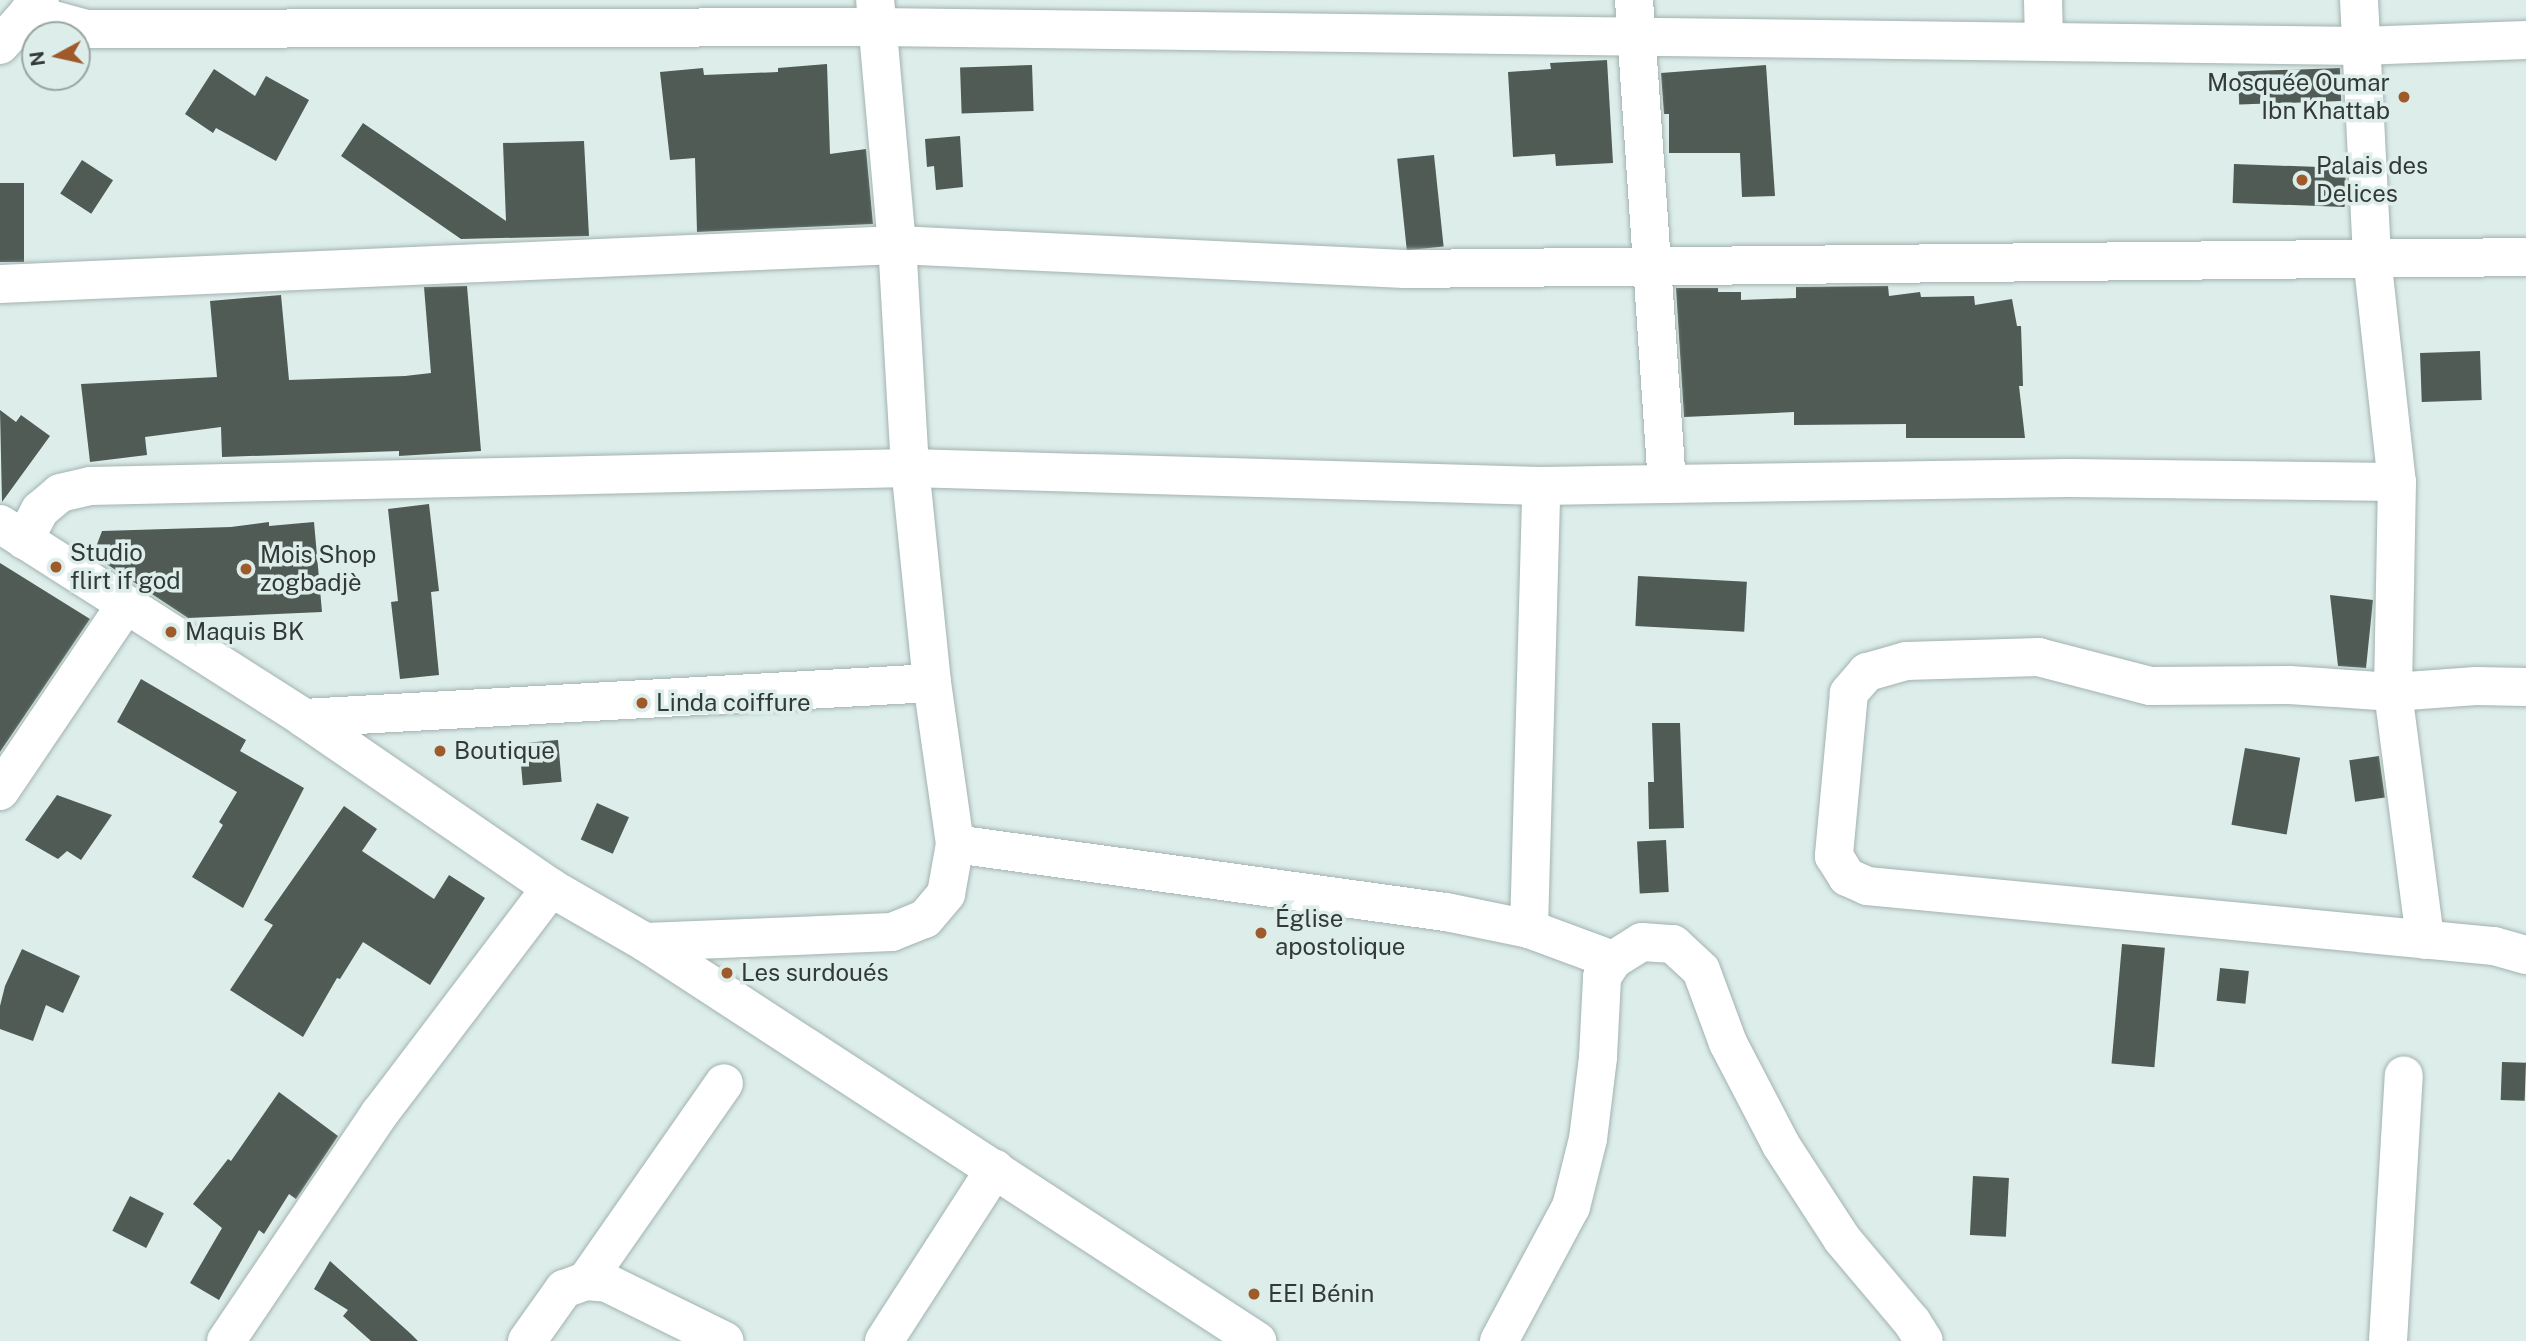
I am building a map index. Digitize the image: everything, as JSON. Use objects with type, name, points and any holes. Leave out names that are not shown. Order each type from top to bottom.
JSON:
[{"type":"street","points":[[2043,0],[2044,40]]},
{"type":"street","points":[[2358,0],[2372,257],[2397,482],[2393,692],[2425,940]]},
{"type":"street","points":[[0,45],[34,7],[86,29],[876,14],[1635,18],[2044,40],[2360,46],[2526,40]]},
{"type":"street","points":[[645,942],[892,932],[925,919],[946,894],[955,844],[932,683],[910,468],[897,245],[876,14]]},
{"type":"street","points":[[1635,18],[1667,484]]},
{"type":"street","points":[[0,284],[897,245],[1405,268],[2526,257]]},
{"type":"street","points":[[1257,1341],[645,942],[551,888],[304,718],[12,532],[60,493],[90,486],[910,468],[1541,486],[2068,478],[2397,482]]},
{"type":"street","points":[[1529,929],[1541,486]]},
{"type":"street","points":[[0,791],[125,606]]},
{"type":"street","points":[[2526,687],[2476,686],[2393,692],[2289,685],[2150,686],[2039,657],[1906,662],[1867,672],[1849,693],[1835,856],[1847,877],[1867,886],[2494,946],[2526,955]]},
{"type":"street","points":[[304,718],[932,683]]},
{"type":"street","points":[[955,844],[1446,912],[1529,929],[1613,960]]},
{"type":"street","points":[[226,1341],[380,1113],[551,888]]},
{"type":"street","points":[[1499,1341],[1572,1207],[1588,1139],[1598,1057],[1602,977],[1613,960],[1642,942],[1673,944],[1700,970],[1728,1043],[1781,1145],[1842,1240],[1924,1341]]},
{"type":"street","points":[[2388,1341],[2404,1075]]},
{"type":"street","points":[[586,1281],[724,1083]]},
{"type":"street","points":[[884,1341],[995,1169]]},
{"type":"street","points":[[527,1341],[564,1289],[586,1281],[607,1283],[725,1341]]},
{"type":"building","points":[[1607,60],[1613,163],[1556,166],[1555,154],[1513,157],[1508,72],[1551,69],[1550,63]]},
{"type":"building","points":[[827,64],[830,154],[866,149],[873,224],[697,232],[695,158],[670,160],[660,72],[703,68],[704,75],[778,72],[778,68]]},
{"type":"building","points":[[1032,65],[1034,111],[962,113],[960,68]]},
{"type":"building","points":[[1766,65],[1775,196],[1742,197],[1740,153],[1669,153],[1669,114],[1664,114],[1661,73]]},
{"type":"building","points":[[2340,68],[2341,101],[2239,105],[2238,72]]},
{"type":"building","points":[[214,69],[255,96],[266,76],[309,100],[276,161],[216,128],[213,133],[185,114]]},
{"type":"building","points":[[363,123],[506,221],[503,143],[584,141],[589,236],[461,239],[341,156]]},
{"type":"building","points":[[960,136],[963,187],[936,190],[934,166],[927,167],[925,139]]},
{"type":"building","points":[[1434,155],[1444,246],[1407,250],[1397,159]]},
{"type":"building","points":[[82,160],[113,180],[91,214],[60,194]]},
{"type":"building","points":[[2234,164],[2346,168],[2345,207],[2233,203]]},
{"type":"building","points":[[0,183],[24,183],[24,262],[0,262]]},
{"type":"building","points":[[467,286],[481,451],[399,456],[399,451],[222,457],[221,427],[145,437],[147,455],[90,462],[81,384],[217,377],[210,301],[281,295],[289,380],[405,376],[431,373],[424,287]]},
{"type":"building","points":[[1888,286],[1889,296],[1920,292],[1921,297],[1974,296],[1975,305],[2012,299],[2017,326],[2021,326],[2023,386],[2019,386],[2025,438],[1906,438],[1906,424],[1794,425],[1794,412],[1684,417],[1676,288],[1718,288],[1718,292],[1741,292],[1741,300],[1796,298],[1796,287]]},
{"type":"building","points":[[2480,351],[2482,400],[2422,402],[2420,353]]},
{"type":"building","points":[[0,410],[16,422],[21,415],[50,436],[2,502]]},
{"type":"building","points":[[429,504],[439,591],[431,592],[439,675],[400,679],[391,602],[398,601],[388,509]]},
{"type":"building","points":[[269,522],[269,526],[314,522],[322,612],[188,618],[93,555],[102,531],[231,527]]},
{"type":"building","points":[[0,563],[90,619],[0,752]]},
{"type":"building","points":[[1638,576],[1747,582],[1744,632],[1635,626]]},
{"type":"building","points":[[2330,595],[2373,600],[2366,668],[2338,666]]},
{"type":"building","points":[[141,679],[246,740],[240,751],[304,788],[243,908],[192,877],[223,825],[219,822],[237,792],[117,722]]},
{"type":"building","points":[[1652,723],[1680,723],[1684,828],[1649,829],[1648,782],[1654,782]]},
{"type":"building","points":[[558,740],[562,782],[523,785],[519,743]]},
{"type":"building","points":[[2245,748],[2300,758],[2287,835],[2231,825]]},
{"type":"building","points":[[2379,756],[2385,798],[2355,802],[2349,760]]},
{"type":"building","points":[[57,795],[112,815],[81,860],[67,851],[58,859],[25,840]]},
{"type":"building","points":[[597,803],[629,817],[613,854],[581,840]]},
{"type":"building","points":[[344,806],[377,829],[362,851],[434,899],[449,875],[485,898],[430,985],[363,942],[340,979],[337,978],[303,1037],[230,990],[273,925],[264,920]]},
{"type":"building","points":[[1666,840],[1669,892],[1640,893],[1637,842]]},
{"type":"building","points":[[2122,944],[2165,948],[2154,1067],[2112,1064]]},
{"type":"building","points":[[22,949],[80,976],[63,1013],[46,1005],[33,1041],[0,1029],[0,1006],[5,986]]},
{"type":"building","points":[[2220,968],[2249,971],[2245,1004],[2217,1001]]},
{"type":"building","points":[[2502,1062],[2526,1063],[2525,1101],[2501,1100]]},
{"type":"building","points":[[279,1092],[338,1136],[296,1199],[289,1194],[264,1234],[259,1230],[219,1300],[190,1283],[222,1228],[193,1204],[228,1159],[231,1161]]},
{"type":"building","points":[[1973,1176],[2009,1178],[2006,1237],[1970,1235]]},
{"type":"building","points":[[130,1196],[164,1213],[146,1248],[112,1231]]},
{"type":"building","points":[[330,1261],[418,1341],[371,1341],[343,1316],[348,1310],[314,1289]]},
{"type":"place","name":"Mosquée Oumar Ibn Khattab","points":[[2404,97]]},
{"type":"place","name":"Palais des Delices","points":[[2302,180]]},
{"type":"place","name":"Studio flirt if god","points":[[56,567]]},
{"type":"place","name":"Mois Shop zogbadjè","points":[[246,569]]},
{"type":"place","name":"Maquis BK","points":[[171,632]]},
{"type":"place","name":"Linda coiffure","points":[[642,703]]},
{"type":"place","name":"Boutique","points":[[440,751]]},
{"type":"place","name":"Église apostolique","points":[[1261,933]]},
{"type":"place","name":"Les surdoués","points":[[727,973]]},
{"type":"place","name":"EEI Bénin","points":[[1254,1294]]}]
